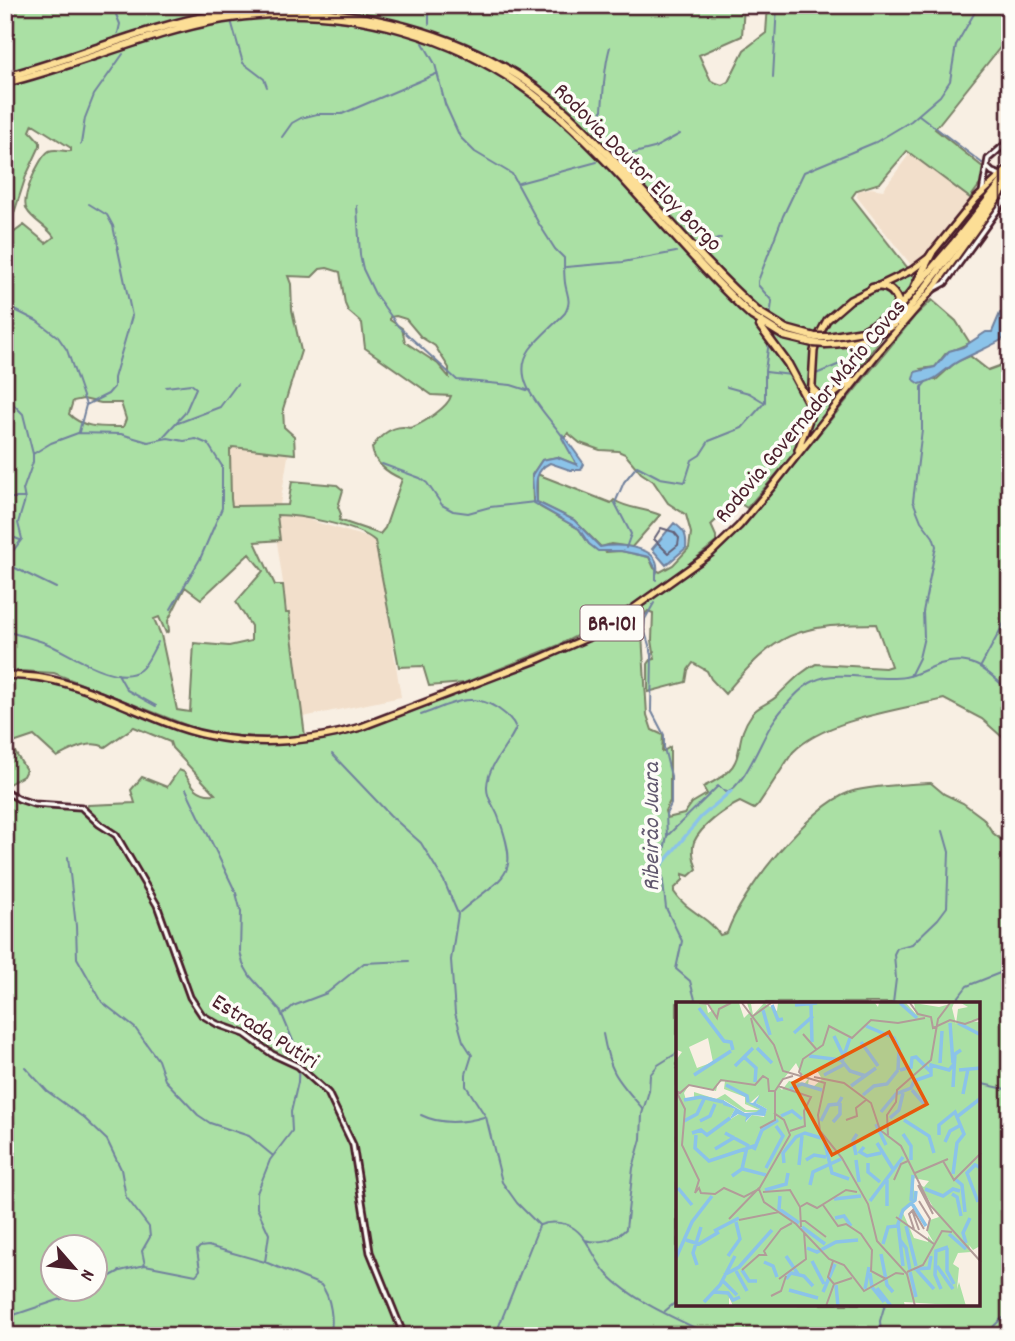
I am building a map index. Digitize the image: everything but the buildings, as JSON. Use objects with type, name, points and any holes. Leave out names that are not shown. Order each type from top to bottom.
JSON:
[{"type":"highway","name":"Rodovia Doutor Eloy Borgo","points":[[5,76],[182,22],[233,11],[285,7],[323,8],[375,15],[412,25],[449,38],[484,55],[549,97],[587,132],[757,312],[786,330],[814,340]]},
{"type":"highway","name":"Rodovia Doutor Eloy Borgo","points":[[5,83],[184,28],[234,18],[285,13],[323,15],[373,22],[410,31],[481,61],[514,80],[544,103],[582,137],[752,316],[784,336],[851,342],[893,325],[908,312]]},
{"type":"highway","name":"Rodovia Doutor Eloy Borgo","points":[[827,340],[863,331],[894,313],[909,298],[1010,169]]},
{"type":"highway","name":"Rodovia Governador Mário Covas","points":[[908,312],[1010,180]]},
{"type":"highway","points":[[909,298],[932,253]]},
{"type":"highway","points":[[872,288],[883,286],[894,293],[898,304],[894,313]]},
{"type":"highway","points":[[752,316],[788,364],[812,409]]},
{"type":"main road","name":"BR-101","points":[[792,462],[806,434],[812,409],[814,351],[824,325],[839,308],[872,288],[912,270],[932,253],[982,193],[1010,169]]},
{"type":"main road","name":"Rodovia Governador Mário Covas","points":[[5,676],[58,681],[178,727],[232,740],[284,743],[338,734],[539,659],[587,638],[614,622],[711,552],[738,526],[961,257],[1010,180]]},
{"type":"main road","points":[[811,386],[822,398],[830,397],[861,375]]},
{"type":"street","points":[[982,193],[988,159],[1010,140]]},
{"type":"street","points":[[985,165],[992,173],[1001,175]]},
{"type":"street","points":[[961,257],[1010,193]]},
{"type":"street","name":"Estrada Putiri","points":[[5,791],[33,804],[77,806],[116,835],[124,844],[157,905],[190,997],[202,1015],[217,1024],[245,1034],[272,1054],[298,1066],[328,1093],[353,1144],[370,1252],[404,1336]]},
{"type":"shaded area","points":[[913,149],[973,195],[916,271],[857,197],[858,191],[871,188],[883,190]]},
{"type":"shaded area","points":[[230,432],[291,438],[279,511],[376,540],[401,697],[303,717],[272,509],[225,507]]},
{"type":"green space","points":[[6,5],[543,5],[573,8],[576,5],[744,5],[742,36],[699,55],[711,81],[722,85],[728,82],[744,50],[766,33],[768,5],[1010,5],[1010,35],[935,129],[989,172],[970,198],[907,151],[880,183],[857,190],[852,197],[921,285],[801,446],[747,508],[736,501],[711,525],[716,542],[668,581],[621,613],[559,645],[464,683],[429,686],[423,666],[399,667],[375,541],[343,526],[277,515],[280,540],[255,542],[275,585],[283,585],[305,736],[273,738],[223,735],[196,729],[54,673],[5,670]],"holes":[[[33,124],[71,148],[71,151],[49,151],[36,170],[28,189],[27,210],[54,237],[46,243],[24,225],[7,235],[26,176],[40,146],[40,142],[30,131]],[[320,269],[340,272],[345,304],[348,311],[362,323],[365,348],[432,395],[451,396],[430,418],[411,428],[398,427],[389,431],[372,448],[382,467],[402,479],[385,528],[380,534],[339,520],[341,514],[338,507],[343,490],[337,485],[292,481],[288,505],[232,506],[230,450],[233,447],[295,454],[294,436],[284,427],[283,409],[301,351],[288,276],[312,277]],[[396,316],[406,319],[421,337],[435,346],[449,368],[449,377],[438,364],[405,342],[402,328],[390,320],[390,317]],[[83,399],[121,403],[126,419],[123,427],[94,426],[75,419],[69,414],[73,401]],[[568,433],[580,443],[625,454],[641,473],[653,481],[668,503],[686,515],[691,533],[689,548],[673,565],[660,572],[654,568],[649,557],[621,551],[606,552],[589,544],[579,529],[540,507],[533,500],[532,475],[542,460],[557,457],[577,465],[563,436]],[[249,554],[263,571],[236,602],[251,626],[251,641],[229,646],[194,643],[190,712],[177,710],[161,635],[154,619],[159,617],[166,633],[169,631],[168,621],[185,587],[201,599]]]},
{"type":"green space","points":[[932,300],[956,321],[970,343],[946,353],[935,367],[921,369],[936,380],[956,362],[970,356],[988,370],[999,366],[1010,357],[1010,744],[982,719],[944,699],[864,717],[824,731],[793,752],[754,809],[740,802],[702,830],[693,845],[697,869],[689,876],[683,874],[683,880],[674,892],[720,935],[727,933],[761,874],[797,832],[834,800],[867,788],[931,783],[983,818],[993,833],[1010,847],[1010,1336],[5,1336],[5,788],[30,805],[83,810],[87,809],[88,805],[135,803],[131,790],[142,777],[167,787],[179,770],[184,772],[200,792],[215,794],[172,748],[170,742],[134,727],[105,747],[87,745],[57,757],[34,736],[10,744],[26,770],[23,776],[5,786],[5,676],[50,679],[185,731],[218,740],[277,745],[338,737],[537,662],[621,620],[715,551],[763,503],[915,316]],"holes":[[[648,611],[653,613],[652,640],[655,659],[648,664],[648,692],[686,682],[688,670],[693,663],[707,671],[725,694],[743,673],[774,645],[806,630],[826,627],[876,624],[891,666],[885,668],[816,664],[805,670],[775,698],[752,714],[745,726],[735,762],[719,778],[703,787],[707,794],[692,803],[684,814],[667,818],[665,811],[670,801],[670,747],[662,752],[663,735],[652,730],[647,715],[641,618]]]},
{"type":"green space","points":[[537,474],[611,503],[614,500],[660,515],[632,547],[611,544],[601,547],[574,520],[537,502]]},
{"type":"water","points":[[1010,310],[1010,335],[959,361],[933,379],[920,384],[913,379],[915,372],[935,367],[949,351],[963,347],[986,332],[992,332],[1000,313]]},
{"type":"water","points":[[563,435],[584,464],[581,470],[570,470],[550,463],[545,466],[538,474],[537,502],[574,520],[600,547],[627,546],[645,551],[656,562],[657,571],[649,557],[621,551],[598,551],[589,544],[579,529],[534,503],[532,475],[542,460],[557,457],[577,465],[562,438]]},
{"type":"water","points":[[674,523],[684,534],[686,548],[666,565],[652,549]]},
{"type":"waterway","points":[[112,5],[120,24],[118,33]]},
{"type":"waterway","name":"Ribeirão Juara","points":[[429,5],[429,24]]},
{"type":"waterway","points":[[508,5],[516,17]]},
{"type":"waterway","points":[[773,77],[777,5]]},
{"type":"waterway","points":[[770,318],[772,301],[758,285],[758,281],[783,216],[804,172],[876,142],[911,121],[940,96],[950,81],[956,45],[979,5]]},
{"type":"waterway","points":[[232,24],[243,63],[264,79],[267,87]]},
{"type":"waterway","name":"Ribeirão Juara","points":[[423,43],[435,64],[445,104],[460,137],[475,152],[512,174],[539,224],[564,258],[569,301],[567,309],[530,349],[524,361],[523,372],[532,396],[563,437]]},
{"type":"waterway","points":[[610,47],[604,78],[600,130],[619,152],[619,157],[654,148],[680,134]]},
{"type":"waterway","points":[[81,144],[85,118],[94,95],[123,54]]},
{"type":"waterway","points":[[282,137],[292,123],[301,118],[317,114],[342,114],[436,74]]},
{"type":"waterway","points":[[919,115],[982,163]]},
{"type":"waterway","points":[[519,183],[597,162]]},
{"type":"waterway","points":[[86,405],[108,394],[114,387],[114,378],[132,316],[113,226],[107,215],[89,204]]},
{"type":"waterway","points":[[357,206],[363,269],[375,294],[398,326],[457,380],[511,385],[530,391]]},
{"type":"waterway","points":[[704,244],[721,238]]},
{"type":"waterway","points":[[566,267],[623,262],[676,252]]},
{"type":"waterway","points":[[5,305],[37,321],[58,337],[67,350],[86,405],[79,432]]},
{"type":"waterway","points":[[626,548],[631,534],[615,503],[624,482],[637,466],[660,478],[685,482],[692,460],[700,455],[709,441],[742,428],[765,402],[769,341]]},
{"type":"waterway","points":[[816,374],[847,361],[861,342]]},
{"type":"waterway","points":[[766,372],[791,375]]},
{"type":"waterway","points":[[910,676],[919,658],[924,637],[923,612],[936,546],[913,501],[922,430],[922,387],[926,382]]},
{"type":"waterway","points":[[162,438],[185,413],[196,388],[191,384],[166,387]]},
{"type":"waterway","points":[[178,423],[220,407],[237,384]]},
{"type":"waterway","points":[[727,387],[749,393],[764,402]]},
{"type":"waterway","points":[[5,390],[12,403],[23,414],[33,454],[33,462],[23,490],[25,500],[18,523],[22,539],[10,555],[9,572],[5,581]]},
{"type":"waterway","points":[[33,454],[51,443],[78,433],[121,434],[148,442],[168,438],[184,441],[196,439],[208,444],[222,466],[222,508],[200,559],[171,609]]},
{"type":"waterway","points":[[382,464],[420,478],[427,483],[442,505],[453,511],[468,513],[490,507],[535,502]]},
{"type":"waterway","points":[[5,498],[24,498]]},
{"type":"waterway","points":[[5,534],[20,540]]},
{"type":"waterway","points":[[11,566],[56,588]]},
{"type":"waterway","name":"Ribeirão Juara","points":[[656,571],[656,580]]},
{"type":"waterway","name":"Ribeirão Juara","points":[[654,603],[645,619],[644,629],[652,655],[651,710],[664,735],[664,748],[671,776],[671,804],[666,814],[667,836],[661,866],[666,908],[682,941],[676,969],[690,981],[696,1002]]},
{"type":"waterway","points":[[981,666],[1010,612]]},
{"type":"waterway","points":[[619,621],[647,614]]},
{"type":"waterway","points":[[5,631],[43,642],[93,667],[119,674],[140,670],[158,642]]},
{"type":"waterway","points":[[667,836],[718,786],[726,792],[740,781],[776,717],[797,693],[814,681],[835,676],[905,677],[940,664],[962,661],[979,666],[1010,692]]},
{"type":"waterway","points":[[118,674],[127,690],[156,706]]},
{"type":"waterway","points":[[421,715],[459,701],[478,701],[497,708],[511,719],[516,728],[495,763],[487,786],[489,798],[505,837],[508,865],[497,882],[460,912]]},
{"type":"waterway","points":[[332,754],[390,815],[421,843],[444,881],[458,914],[451,960],[455,1013],[463,1041],[472,1055],[466,1074],[466,1086],[486,1117],[502,1182],[517,1203],[539,1225]]},
{"type":"waterway","points":[[186,789],[236,893],[241,912],[240,951],[243,964],[280,1010],[299,1055],[298,1082],[291,1112],[292,1131],[270,1160],[257,1193],[257,1208],[269,1234],[265,1262]]},
{"type":"waterway","points":[[661,866],[701,817],[731,791]]},
{"type":"waterway","points":[[893,1002],[896,979],[894,954],[897,948],[912,944],[947,907],[949,852],[943,831]]},
{"type":"waterway","points":[[68,857],[77,958],[102,1002],[135,1028],[158,1060],[165,1080],[198,1115],[210,1123],[249,1136],[272,1155]]},
{"type":"waterway","points":[[284,1014],[293,1006],[327,993],[364,963],[409,961]]},
{"type":"waterway","points":[[955,1002],[967,986],[1010,969]]},
{"type":"waterway","points":[[603,1034],[616,1075],[643,1109]]},
{"type":"waterway","name":"Ribeirão Juara","points":[[585,1240],[607,1240],[626,1229],[633,1168],[641,1139],[642,1114],[649,1091],[650,1075],[658,1065],[676,1054]]},
{"type":"waterway","points":[[25,1067],[47,1091],[84,1118],[107,1140],[121,1169],[126,1197],[149,1227],[150,1237],[142,1251],[145,1265]]},
{"type":"waterway","points":[[980,1083],[1010,1090]]},
{"type":"waterway","points":[[421,1115],[452,1122],[484,1117]]},
{"type":"waterway","points":[[540,1225],[556,1223],[572,1227],[583,1237],[603,1269],[619,1285],[657,1310],[712,1336]]},
{"type":"waterway","name":"Ribeirão Juara","points":[[495,1336],[539,1226]]},
{"type":"waterway","points":[[108,1277],[120,1271],[145,1265],[196,1275],[200,1270],[197,1250],[208,1246],[265,1262],[321,1285],[331,1309],[330,1336]]},
{"type":"waterway","points":[[5,1318],[52,1302]]},
{"type":"waterway","points":[[665,1311],[676,1302]]},
{"type":"waterway","points":[[881,1336],[880,1321],[884,1306]]},
{"type":"waterway","points":[[984,1336],[1001,1319],[1010,1316]]},
{"type":"waterway","points":[[256,1328],[329,1335]]}]
